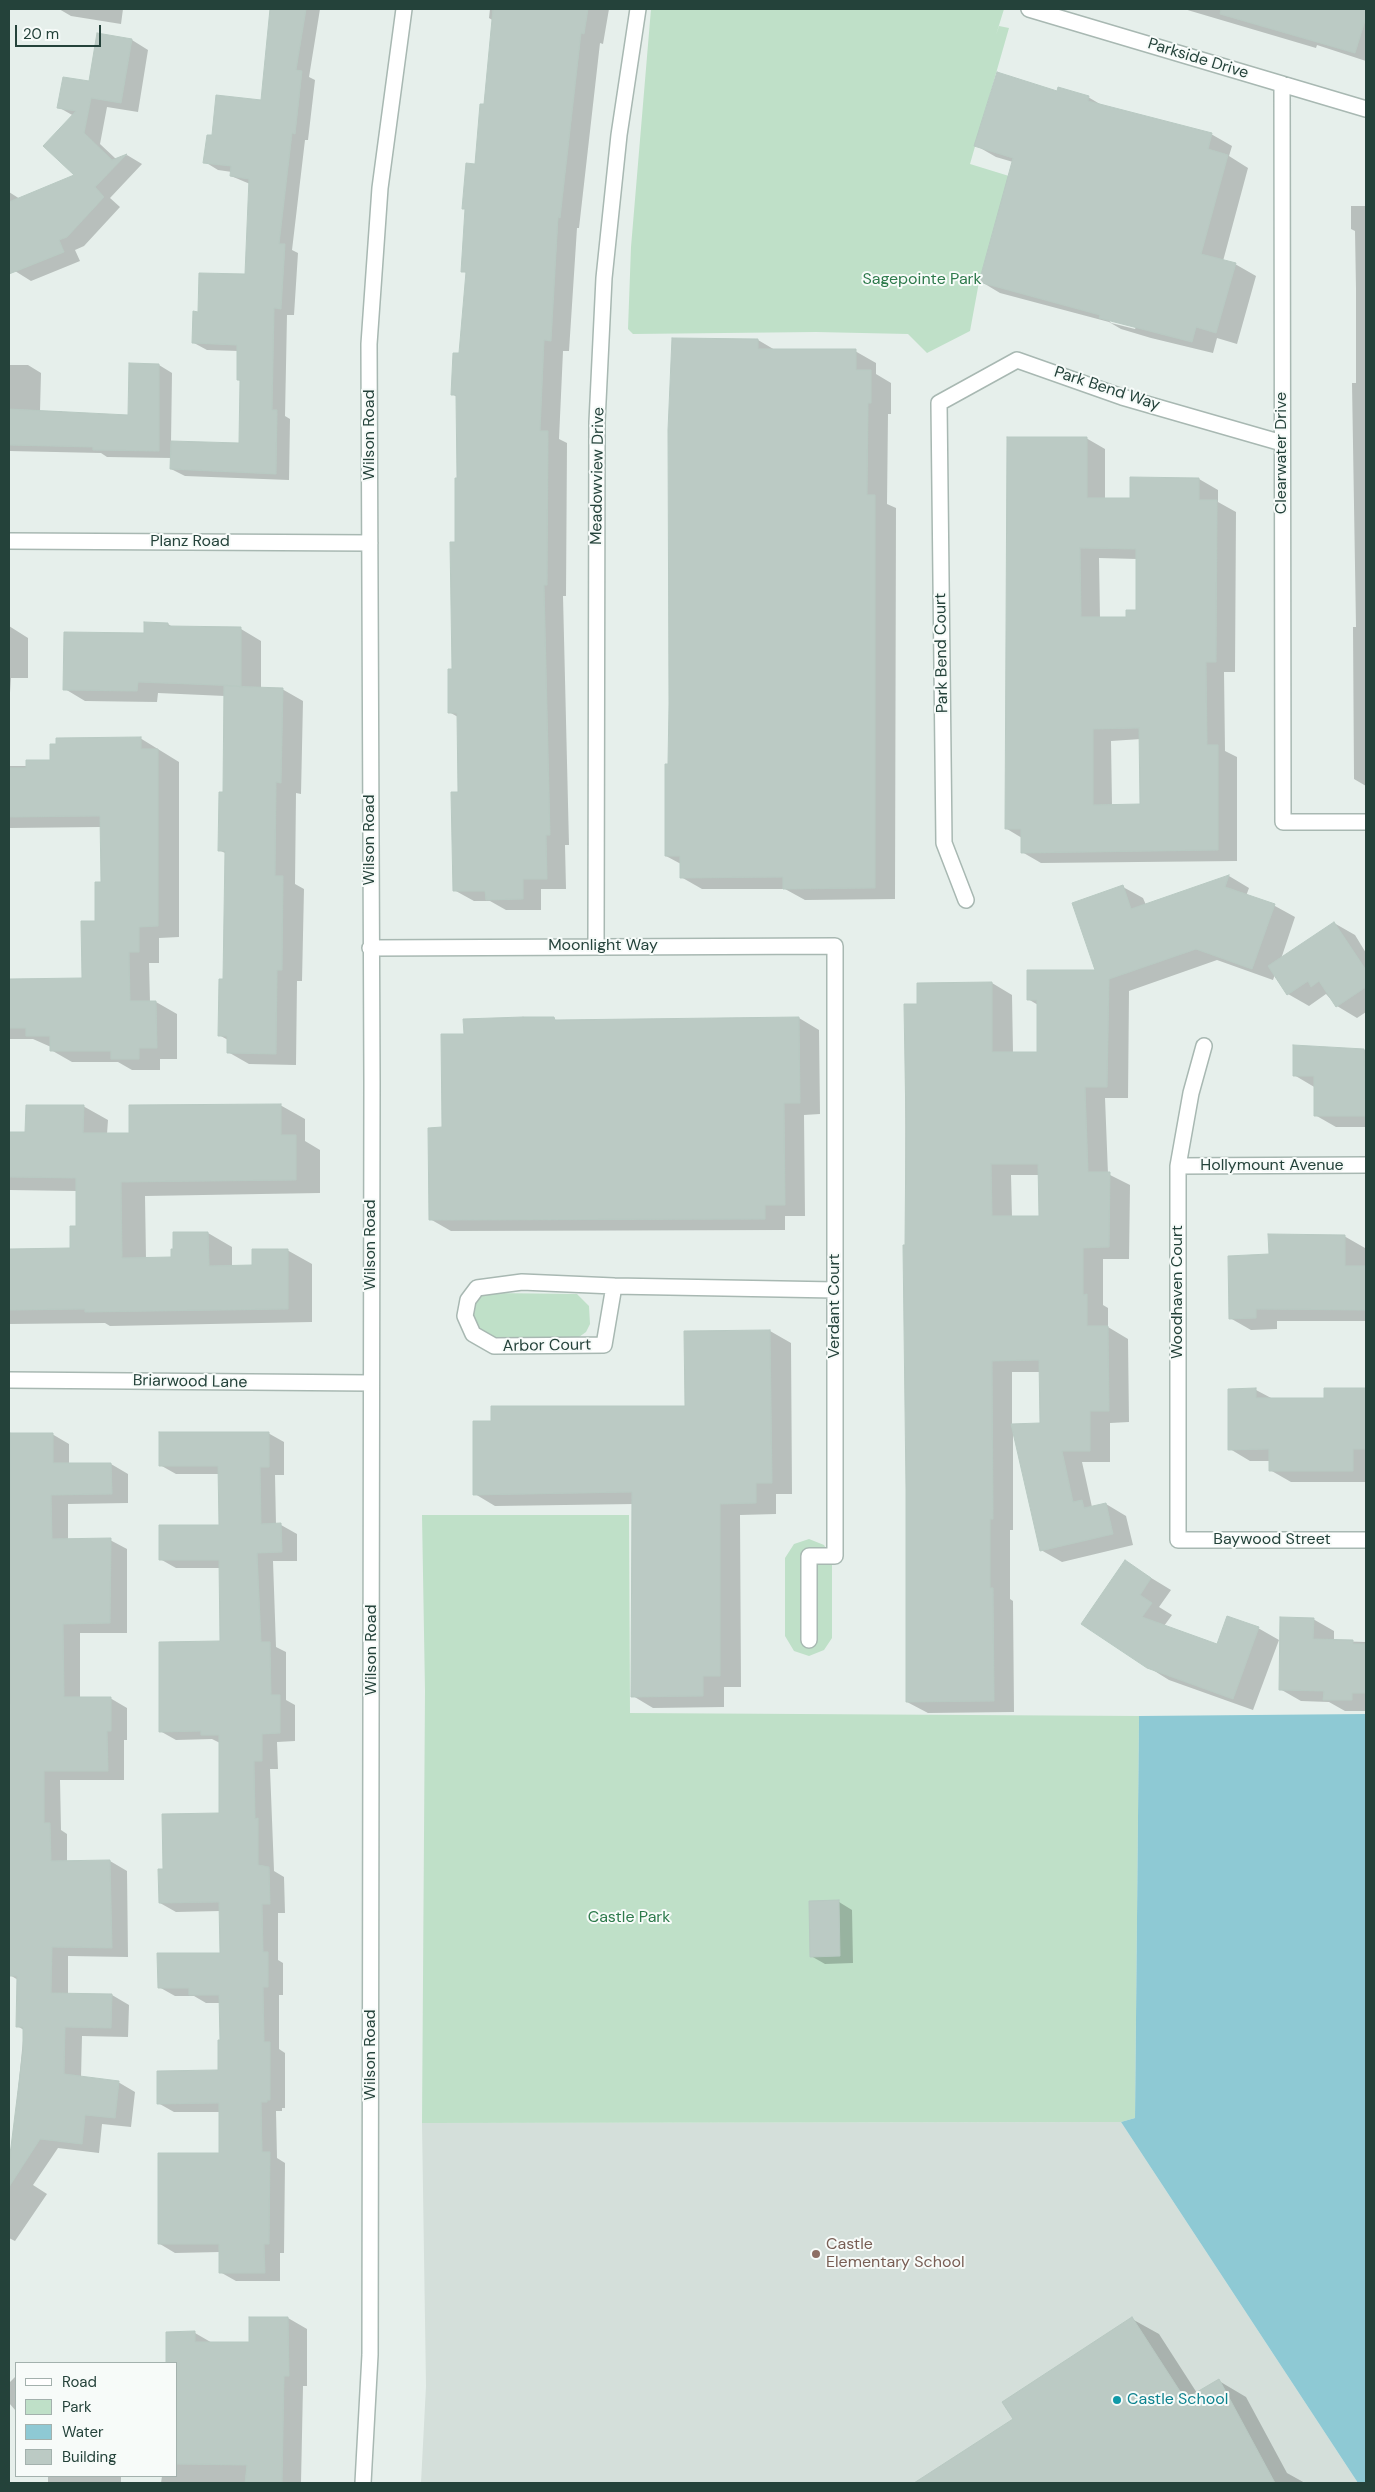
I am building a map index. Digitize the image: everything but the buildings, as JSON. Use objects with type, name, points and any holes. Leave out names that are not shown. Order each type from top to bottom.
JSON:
[{"type":"street","name":"Wilson Road","points":[[363,2483],[370,2355],[369,344],[380,188],[404,9]]},
{"type":"street","name":"Meadowview Drive","points":[[596,946],[598,412],[604,278],[619,135],[638,9]]},
{"type":"street","name":"Parkside Drive","points":[[1030,9],[1366,109]]},
{"type":"street","name":"Clearwater Drive","points":[[1282,84],[1283,822],[1366,822]]},
{"type":"street","name":"Park Bend Way","points":[[939,403],[1017,360],[1122,397],[1282,443]]},
{"type":"street","name":"Park Bend Court","points":[[939,403],[944,843],[966,900]]},
{"type":"street","name":"Planz Road","points":[[9,541],[370,543]]},
{"type":"street","name":"Moonlight Way","points":[[370,948],[835,946]]},
{"type":"street","name":"Verdant Court","points":[[809,1640],[809,1556],[835,1556],[835,946]]},
{"type":"street","name":"Woodhaven Court","points":[[1178,1540],[1178,1166],[1191,1092],[1204,1046]]},
{"type":"street","name":"Hollymount Avenue","points":[[1178,1166],[1366,1166]]},
{"type":"street","name":"Arbor Court","points":[[614,1286],[604,1344],[494,1346],[473,1334],[465,1316],[468,1300],[477,1288],[522,1282],[614,1286],[835,1290]]},
{"type":"street","name":"Briarwood Lane","points":[[9,1380],[370,1384]]},
{"type":"street","name":"Baywood Street","points":[[1178,1540],[1366,1540]]},
{"type":"shaded area","name":"Castle Elementary School","points":[[1121,2122],[1358,2483],[421,2483],[426,2386],[422,2123]]},
{"type":"green space","name":"Sagepointe Park","points":[[651,9],[1004,9],[996,35],[999,26],[1009,28],[970,164],[1009,176],[979,282],[970,331],[927,353],[908,334],[816,332],[633,334],[628,329],[631,247]]},
{"type":"green space","points":[[491,1293],[577,1294],[589,1306],[590,1324],[586,1332],[579,1337],[569,1339],[490,1340],[479,1336],[469,1310],[476,1298]]},
{"type":"green space","name":"Castle Park","points":[[422,1515],[629,1515],[630,1713],[1139,1716],[1135,2118],[1121,2122],[422,2123],[425,1691]]},
{"type":"green space","points":[[809,1539],[824,1545],[832,1560],[832,1638],[824,1650],[809,1656],[794,1651],[785,1636],[785,1558],[794,1544]]},
{"type":"water","points":[[1366,1714],[1366,2483],[1358,2483],[1121,2122],[1135,2118],[1139,1716]]},
{"type":"place","name":"Castle Elementary School","points":[[816,2254]]},
{"type":"place","name":"Castle School","points":[[1117,2400]]}]
